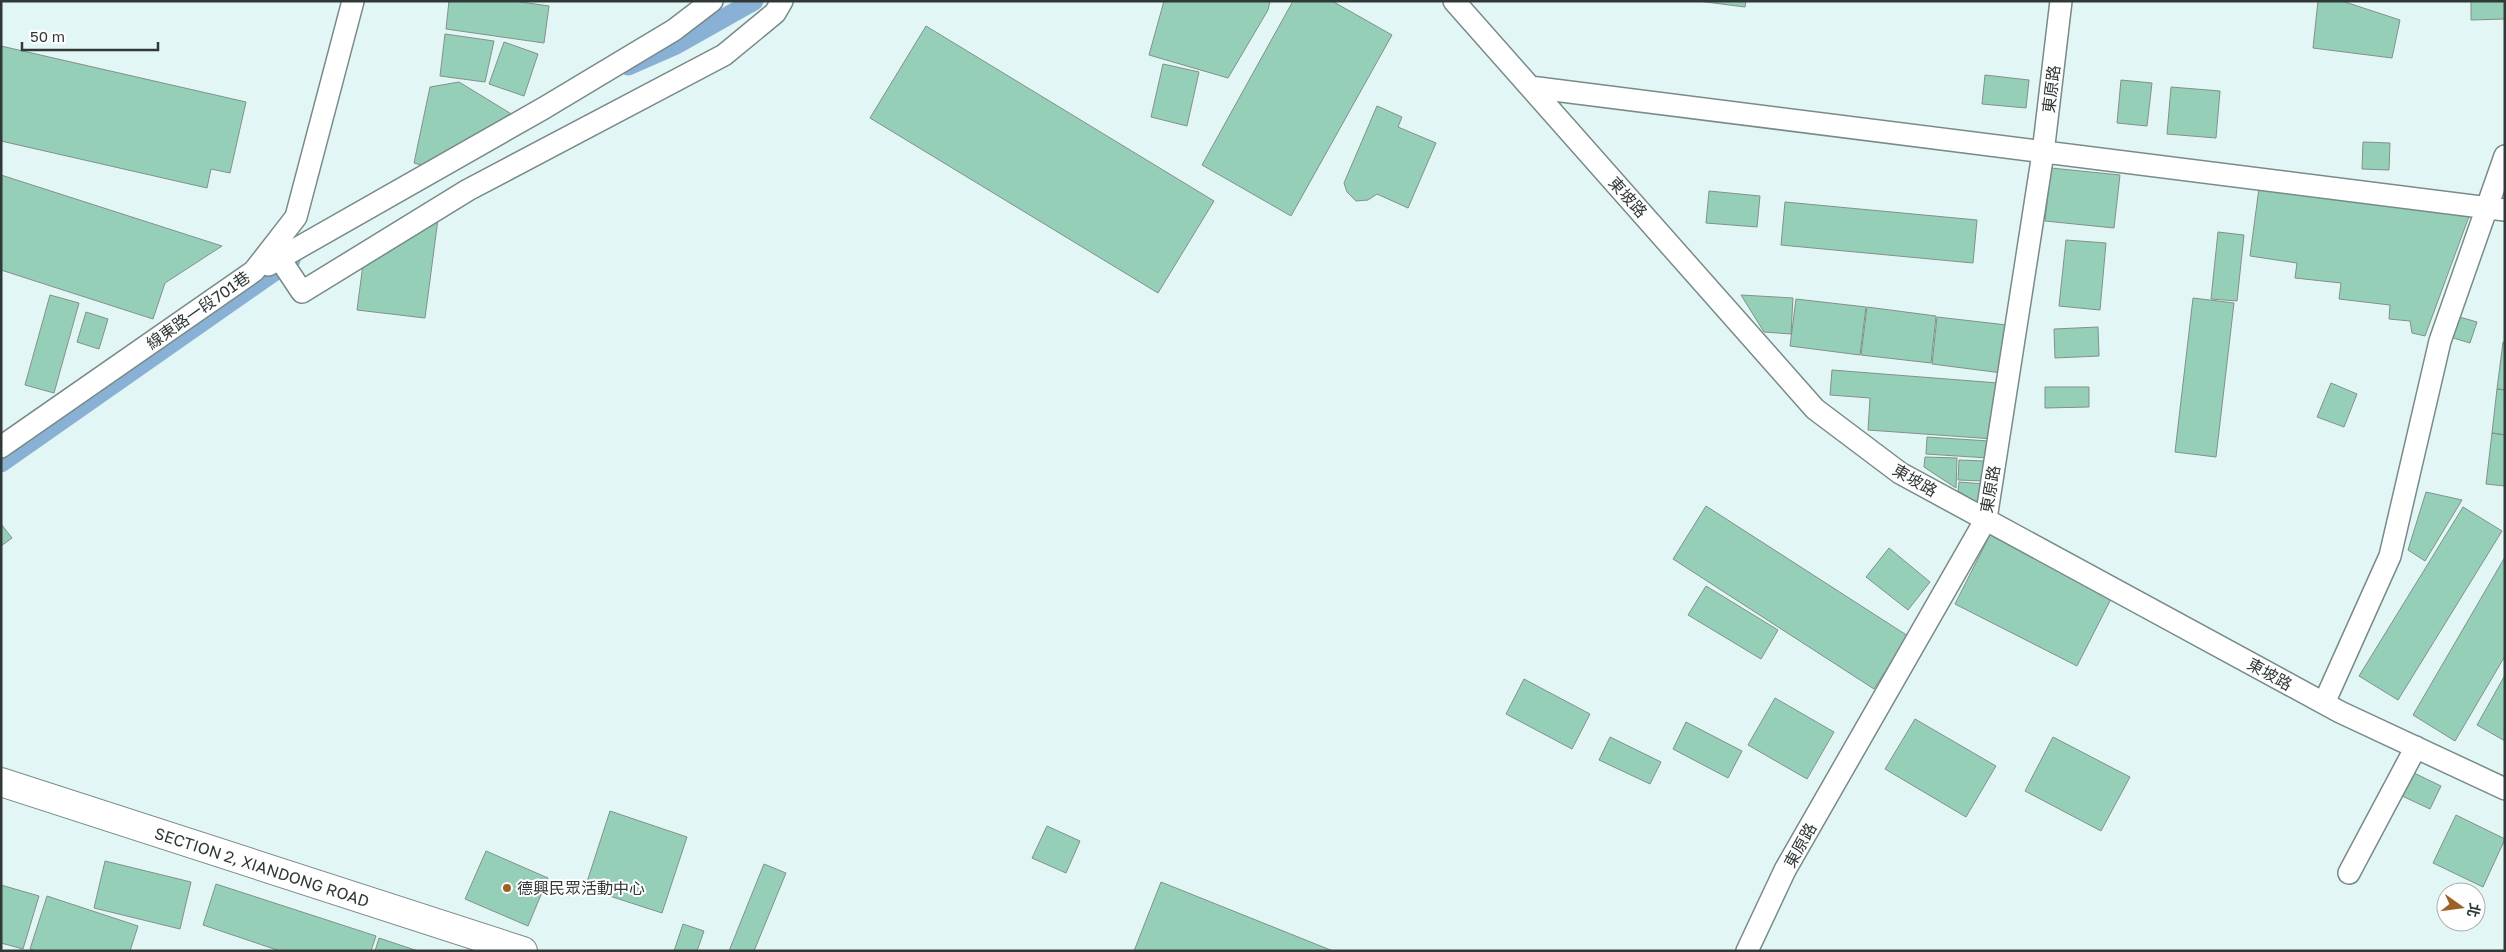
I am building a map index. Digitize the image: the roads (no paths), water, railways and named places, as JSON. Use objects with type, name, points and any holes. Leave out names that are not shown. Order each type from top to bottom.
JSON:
[{"type":"main road","name":"SECTION 2, XIANDONG ROAD","points":[[1,782],[523,951]]},
{"type":"street","name":"線東路一段701巷","points":[[1,446],[254,272],[296,218],[353,1]]},
{"type":"street","points":[[254,272],[544,108],[674,30],[712,1]]},
{"type":"street","points":[[280,259],[302,292],[468,190],[724,54],[775,13],[782,1]]},
{"type":"street","name":"東坡路","points":[[1454,1],[1815,409],[1900,474],[1986,518],[2324,703],[2505,789]]},
{"type":"street","name":"東原路","points":[[1746,951],[1786,870],[1986,518],[2043,153],[2061,1]]},
{"type":"street","points":[[1530,87],[2496,209]]},
{"type":"street","points":[[2324,703],[2390,556],[2440,341],[2496,209],[2505,156]]},
{"type":"street","points":[[2349,872],[2416,747]]},
{"type":"waterway","points":[[628,66],[676,45],[754,1]]},
{"type":"waterway","points":[[1,463],[291,260]]},
{"type":"place","name":"德興民眾活動中心","points":[[507,888]]}]
